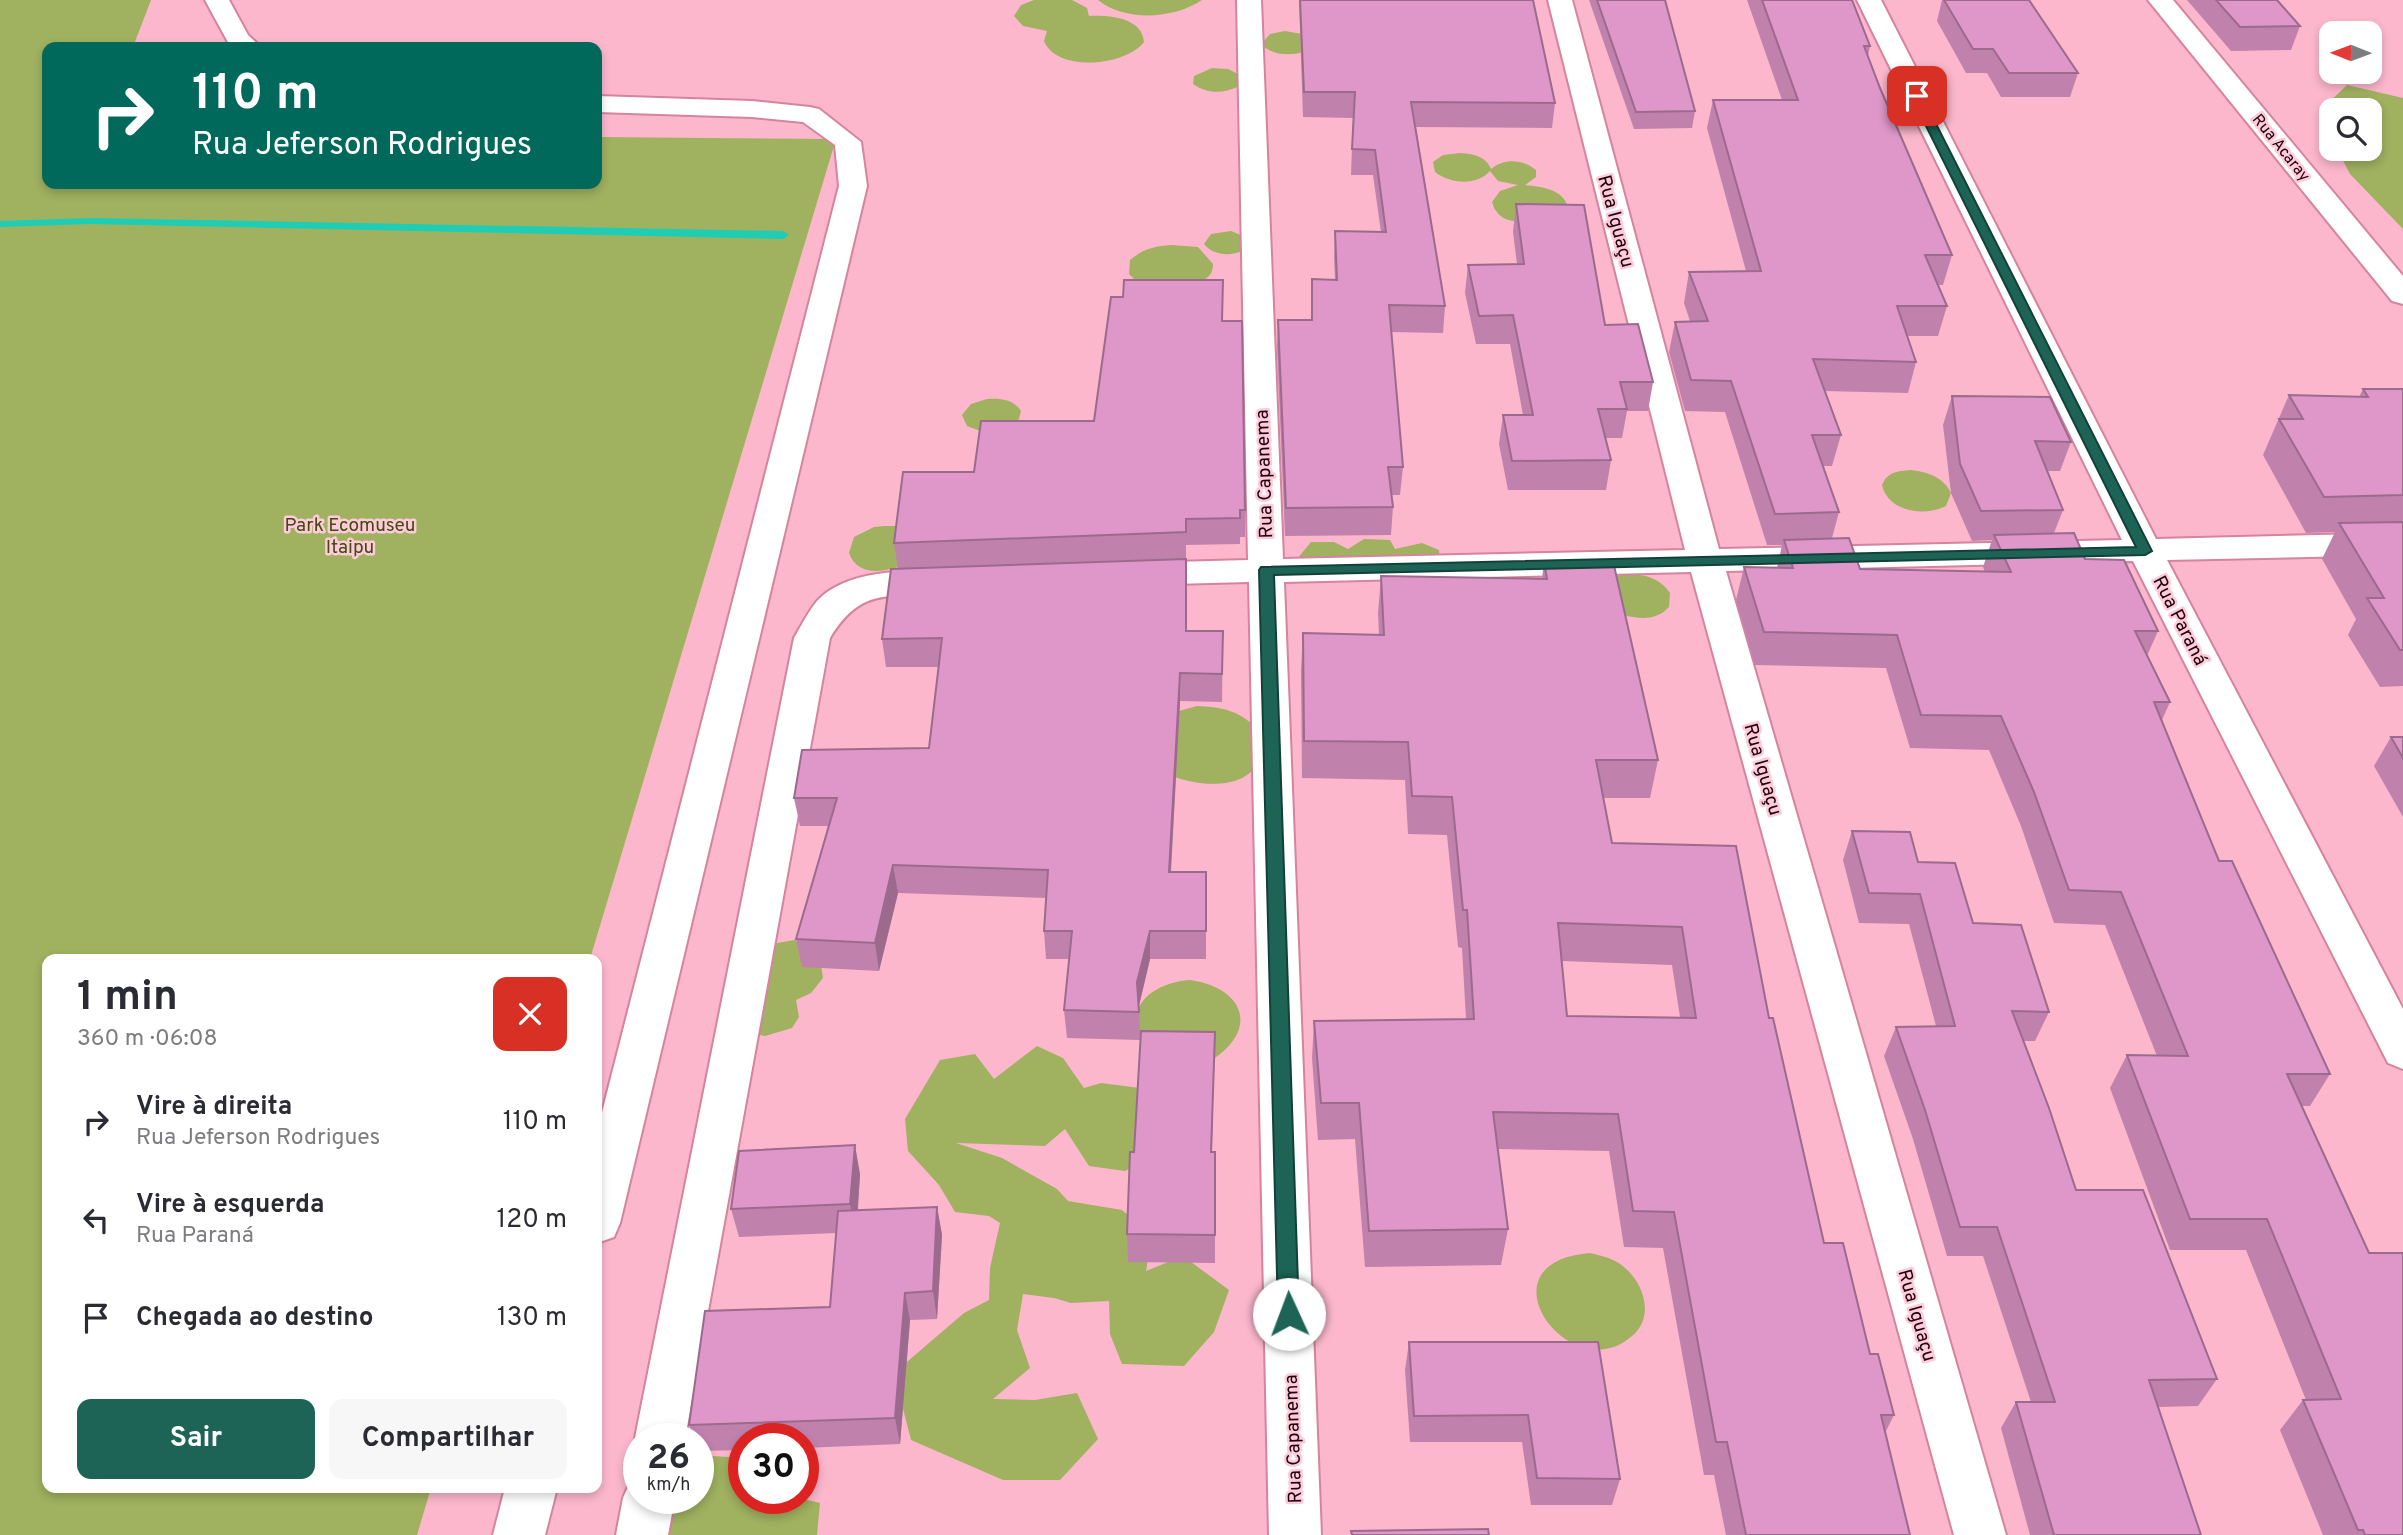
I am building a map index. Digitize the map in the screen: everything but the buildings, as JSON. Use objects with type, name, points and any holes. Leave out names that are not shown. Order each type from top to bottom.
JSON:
[{"type":"street","points":[[217,0],[237,38],[242,42]]},
{"type":"street","name":"Rua Capanema","points":[[1249,0],[1295,1535]]},
{"type":"street","name":"Rua Iguaçu","points":[[1560,0],[1705,560],[1980,1535]]},
{"type":"street","name":"Rua Paraná","points":[[1869,0],[2145,551],[2403,1051]]},
{"type":"street","name":"Rua Acaray","points":[[2160,0],[2403,295]]},
{"type":"street","points":[[602,104],[810,115],[848,142],[853,186],[602,1203]]},
{"type":"street","points":[[1099,576],[2403,544]]},
{"type":"street","points":[[663,1423],[812,638],[833,606],[869,587],[904,582],[974,580]]},
{"type":"street","points":[[519,1535],[530,1493]]},
{"type":"street","points":[[642,1535],[646,1514]]},
{"type":"green space","name":"Park Ecomuseu Itaipu","points":[[0,0],[151,0],[135,42],[42,42],[42,189],[602,189],[602,137],[836,139],[592,954],[42,954],[42,1493],[430,1493],[417,1535],[0,1535]]},
{"type":"green space","points":[[1034,0],[1072,0],[1087,8],[1089,16],[1123,19],[1137,27],[1144,42],[1135,50],[1108,61],[1077,62],[1063,58],[1051,51],[1044,41],[1047,31],[1023,26],[1014,16],[1021,5]]},
{"type":"green space","points":[[1098,0],[1202,0],[1178,11],[1135,15],[1109,7]]},
{"type":"green space","points":[[1285,31],[1302,34],[1306,51],[1284,54],[1263,46],[1270,34]]},
{"type":"green space","points":[[1212,68],[1228,69],[1240,75],[1239,86],[1216,92],[1193,84],[1194,76]]},
{"type":"green space","points":[[2347,85],[2403,98],[2403,229],[2350,174],[2343,161],[2382,161],[2382,98],[2333,98]]},
{"type":"green space","points":[[1460,153],[1482,158],[1491,169],[1508,162],[1531,166],[1536,170],[1536,177],[1525,185],[1557,193],[1568,207],[1526,221],[1505,219],[1497,213],[1492,202],[1500,191],[1518,185],[1498,181],[1490,171],[1478,179],[1463,182],[1448,179],[1435,172],[1433,162],[1443,155]]},
{"type":"green space","points":[[1231,231],[1243,236],[1243,251],[1222,254],[1212,251],[1204,244],[1211,234]]},
{"type":"green space","points":[[1171,245],[1198,247],[1213,264],[1211,274],[1194,283],[1170,284],[1136,281],[1129,274],[1130,260],[1135,256],[1149,249]]},
{"type":"green space","points":[[987,399],[1001,399],[1014,404],[1021,411],[1018,422],[983,432],[967,426],[962,415],[971,404]]},
{"type":"green space","points":[[1911,470],[1929,474],[1944,483],[1951,493],[1946,506],[1918,511],[1908,510],[1892,501],[1882,485],[1884,481],[1894,473]]},
{"type":"green space","points":[[897,526],[913,561],[877,571],[860,567],[854,562],[849,553],[854,537],[874,527]]},
{"type":"green space","points":[[1364,539],[1390,540],[1395,549],[1422,543],[1439,550],[1440,564],[1312,565],[1297,559],[1311,542],[1334,542],[1348,549]]},
{"type":"green space","points":[[1625,574],[1644,576],[1661,583],[1670,593],[1669,607],[1659,615],[1648,618],[1623,615],[1615,577]]},
{"type":"green space","points":[[1197,706],[1231,711],[1259,731],[1260,758],[1254,769],[1245,777],[1221,784],[1208,784],[1172,776],[1179,711]]},
{"type":"green space","points":[[795,940],[820,958],[823,978],[811,993],[796,1000],[799,1017],[792,1028],[765,1036],[738,1031],[765,945]]},
{"type":"green space","points":[[1190,980],[1222,991],[1233,1000],[1239,1011],[1237,1035],[1227,1048],[1212,1060],[1147,1049],[1139,1035],[1137,1011],[1143,1001],[1162,987]]},
{"type":"green space","points":[[1037,1046],[1063,1058],[1084,1088],[1101,1083],[1140,1088],[1156,1154],[1125,1171],[1089,1166],[1065,1129],[1045,1146],[956,1143],[1002,1158],[1057,1189],[1068,1201],[1122,1210],[1152,1235],[1146,1271],[1183,1256],[1229,1290],[1214,1332],[1184,1366],[1122,1364],[1110,1334],[1109,1301],[1071,1303],[1023,1294],[1017,1330],[1030,1368],[993,1399],[1035,1400],[1077,1393],[1098,1439],[1060,1480],[1003,1480],[911,1440],[894,1373],[964,1313],[989,1300],[990,1268],[1000,1223],[989,1216],[955,1212],[939,1185],[908,1151],[905,1119],[940,1060],[975,1054],[994,1079]]},
{"type":"green space","points":[[1590,1253],[1612,1259],[1624,1267],[1637,1282],[1644,1300],[1645,1310],[1639,1328],[1632,1336],[1608,1349],[1583,1348],[1561,1336],[1545,1318],[1537,1298],[1540,1278],[1557,1261]]},
{"type":"green space","points":[[714,1456],[728,1457],[728,1514],[819,1514],[817,1535],[661,1535],[667,1514],[714,1514]]},
{"type":"waterway","points":[[0,224],[90,221],[783,235]]},
{"type":"route","points":[[1289,1314],[1266,570],[2145,551],[1917,96]]}]
